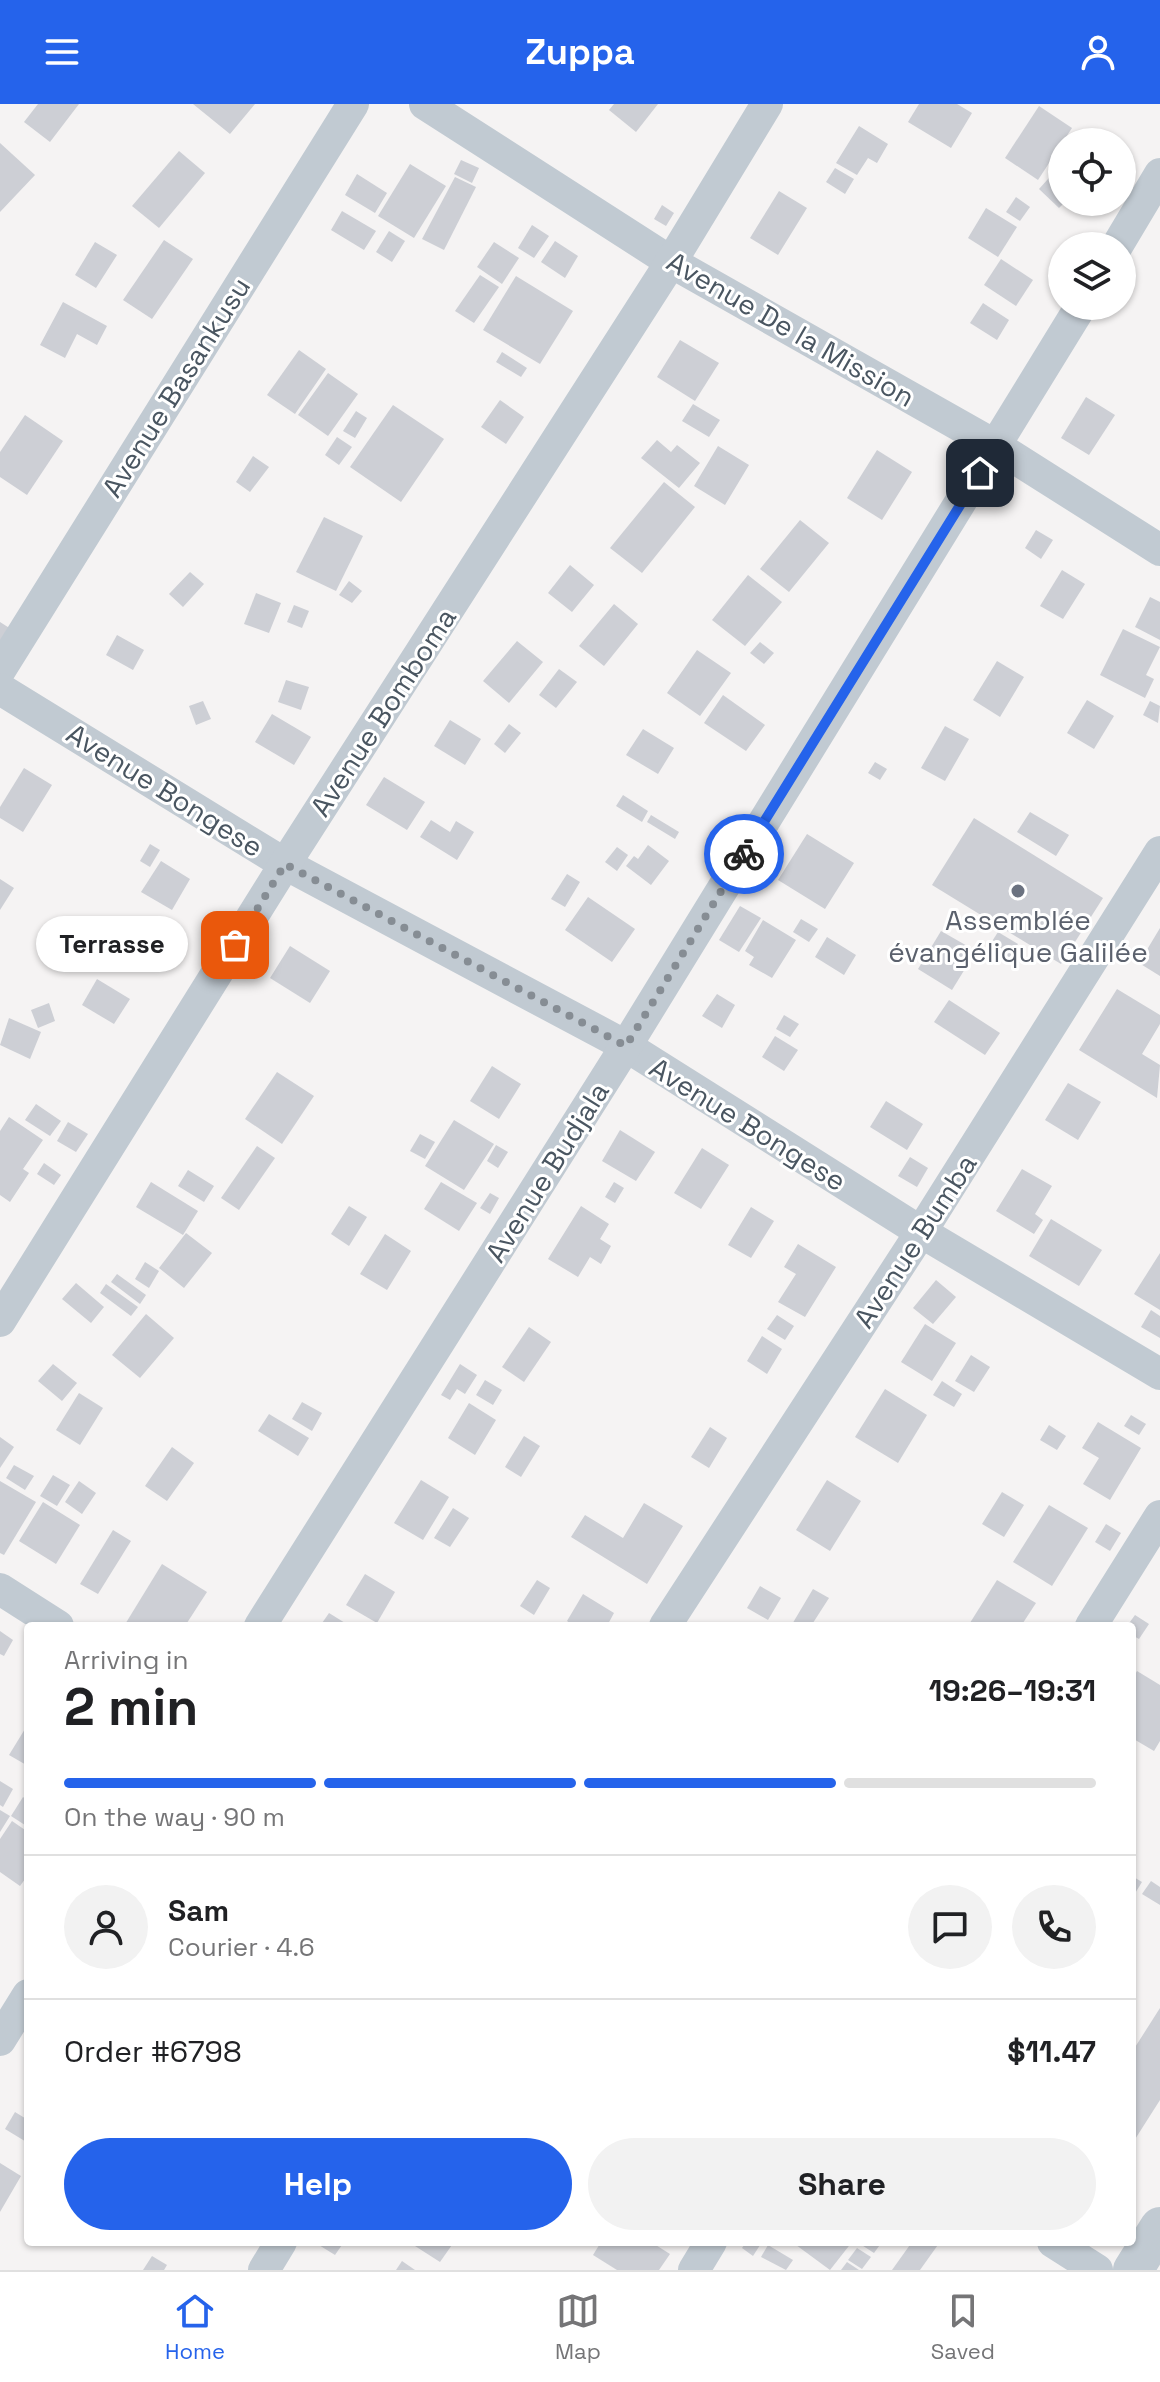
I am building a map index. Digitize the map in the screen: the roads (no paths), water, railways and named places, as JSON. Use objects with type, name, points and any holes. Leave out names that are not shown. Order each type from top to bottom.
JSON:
[{"type":"street","name":"Avenue Basankusu","points":[[0,670],[353,104]]},
{"type":"street","name":"Avenue De la Mission","points":[[425,104],[671,262],[996,446],[1160,550]]},
{"type":"street","name":"Avenue Bomboma","points":[[0,1321],[285,864],[671,262],[767,104]]},
{"type":"street","points":[[1125,232],[1160,174]]},
{"type":"street","name":"Avenue Budjala","points":[[263,1622],[626,1046],[1072,320]]},
{"type":"street","name":"Avenue Bongese","points":[[0,689],[285,864],[626,1046],[921,1232],[1160,1374]]},
{"type":"street","name":"Avenue Bumba","points":[[668,1622],[921,1232],[1160,852]]},
{"type":"street","points":[[1094,1622],[1160,1516]]},
{"type":"street","points":[[0,1589],[52,1622]]},
{"type":"street","points":[[0,2040],[24,2001]]},
{"type":"street","points":[[1133,2270],[1160,2227]]},
{"type":"street","points":[[264,2270],[279,2246]]},
{"type":"street","points":[[694,2270],[709,2246]]},
{"type":"street","points":[[1059,2246],[1097,2270]]},
{"type":"place","name":"Assemblée évangélique Galilée","points":[[1018,891]]},
{"type":"place","name":"Terrasse","points":[[235,945]]}]
